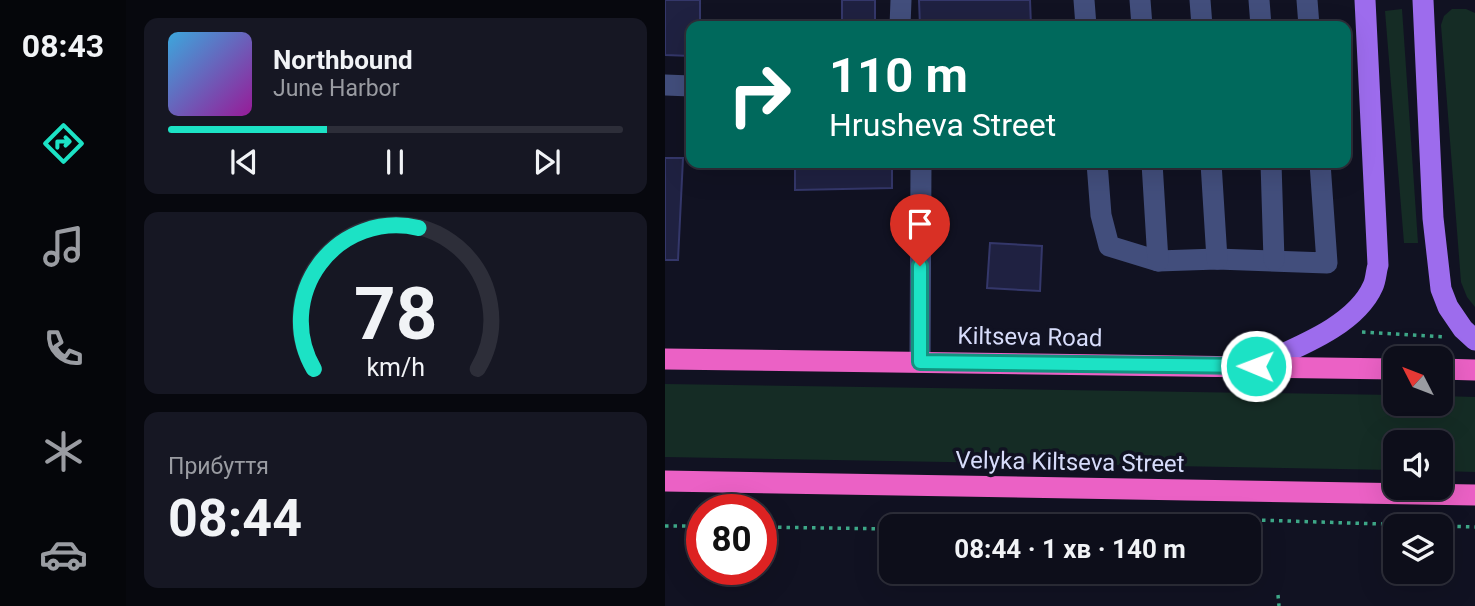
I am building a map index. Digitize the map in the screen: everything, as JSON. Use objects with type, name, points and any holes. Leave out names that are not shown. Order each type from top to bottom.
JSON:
[{"type":"highway","name":"Kiltseva Road","points":[[665,359],[1383,369]]},
{"type":"highway","points":[[1453,369],[1475,370]]},
{"type":"highway","name":"Velyka Kiltseva Street","points":[[665,481],[1475,495]]},
{"type":"main road","points":[[1256,366],[1332,328],[1359,308],[1373,286],[1378,265],[1365,0]]},
{"type":"main road","points":[[1423,0],[1433,218],[1441,289],[1448,307],[1463,329],[1474,339]]},
{"type":"street","points":[[900,21],[901,0]]},
{"type":"street","points":[[1084,0],[1086,21]]},
{"type":"street","points":[[1140,0],[1142,21]]},
{"type":"street","points":[[1200,0],[1202,21]]},
{"type":"street","points":[[1259,0],[1261,21]]},
{"type":"street","points":[[1307,0],[1309,21]]},
{"type":"street","points":[[665,85],[686,86]]},
{"type":"street","points":[[920,362],[921,168]]},
{"type":"street","points":[[1097,168],[1101,215],[1109,246],[1158,261],[1217,259],[1327,263],[1320,168]]},
{"type":"street","points":[[1152,168],[1158,261]]},
{"type":"street","points":[[1211,168],[1217,259]]},
{"type":"street","points":[[1271,168],[1274,260]]},
{"type":"path","points":[[1332,328],[1371,334],[1474,339]]},
{"type":"path","points":[[1261,520],[1475,527]]},
{"type":"path","points":[[665,526],[686,526]]},
{"type":"path","points":[[777,527],[879,529]]},
{"type":"path","points":[[1279,595],[1279,606]]},
{"type":"green space","points":[[1402,9],[1418,243],[1404,243],[1385,11]]},
{"type":"green space","points":[[1452,9],[1466,9],[1475,13],[1475,307],[1461,282],[1441,25],[1444,16]]},
{"type":"green space","points":[[665,384],[1383,395],[1383,416],[1453,416],[1453,396],[1475,397],[1475,472],[1453,471],[1453,430],[1383,430],[1383,470],[665,457]]},
{"type":"building","points":[[665,0],[700,0],[700,21],[686,21],[686,56],[665,55]]},
{"type":"building","points":[[842,0],[875,0],[875,21],[842,21]]},
{"type":"building","points":[[919,0],[1030,0],[1031,21],[920,21]]},
{"type":"building","points":[[665,158],[683,158],[678,260],[665,260]]},
{"type":"building","points":[[795,168],[892,168],[892,188],[795,190]]},
{"type":"building","points":[[990,243],[1042,246],[1040,291],[987,288]]},
{"type":"route","points":[[920,266],[920,362],[1256,366]]}]
